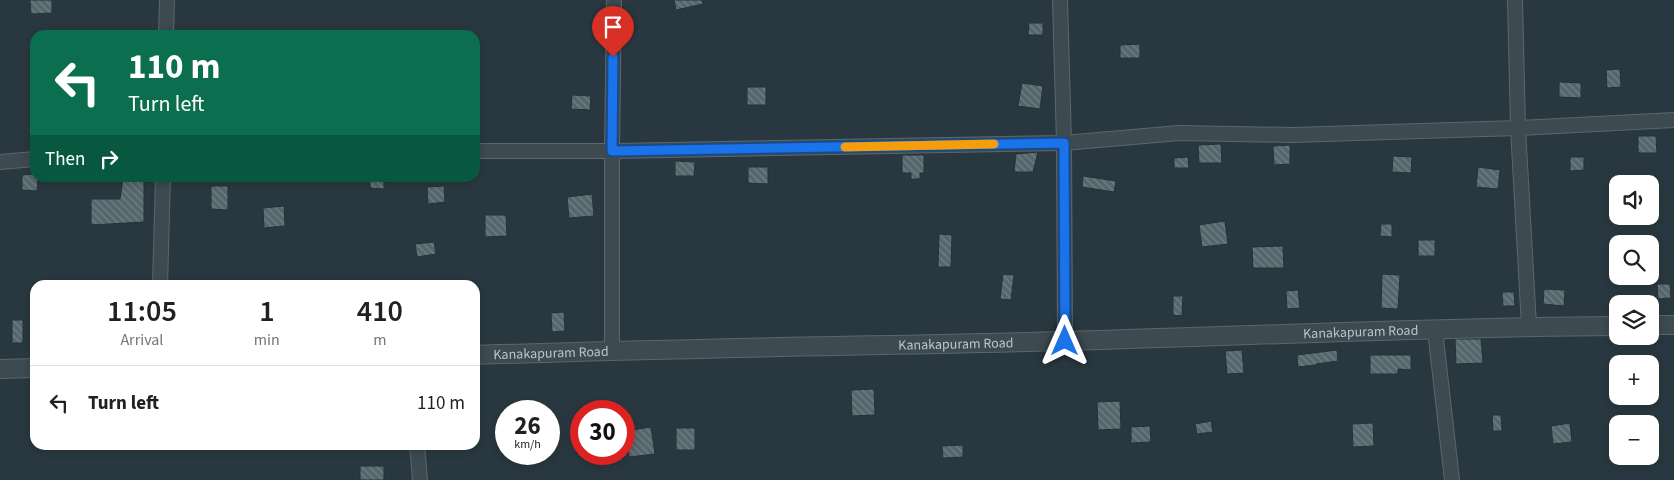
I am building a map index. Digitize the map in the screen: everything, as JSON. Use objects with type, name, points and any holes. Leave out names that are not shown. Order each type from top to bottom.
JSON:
[{"type":"street","points":[[166,30],[167,0]]},
{"type":"street","points":[[612,350],[614,0]]},
{"type":"street","points":[[1060,0],[1064,143],[1065,341]]},
{"type":"street","points":[[1515,0],[1518,128],[1529,326]]},
{"type":"street","points":[[480,151],[612,151],[1064,143],[1179,132],[1292,135],[1518,128],[1674,120]]},
{"type":"street","points":[[0,162],[30,159]]},
{"type":"street","points":[[160,280],[164,182]]},
{"type":"street","points":[[1659,325],[1674,325]]},
{"type":"street","name":"Kanakapuram Road","points":[[480,355],[612,350],[1065,341],[1529,326],[1609,326]]},
{"type":"street","points":[[1435,330],[1452,480]]},
{"type":"street","points":[[0,369],[30,368]]},
{"type":"street","points":[[417,450],[420,480]]},
{"type":"building","points":[[30,0],[52,0],[52,13],[31,14]]},
{"type":"building","points":[[674,0],[702,0],[703,4],[676,10]]},
{"type":"building","points":[[1029,23],[1043,23],[1043,35],[1028,35]]},
{"type":"building","points":[[1140,44],[1140,58],[1120,58],[1120,45]]},
{"type":"building","points":[[1620,69],[1621,87],[1607,88],[1606,70]]},
{"type":"building","points":[[1559,82],[1581,83],[1581,98],[1559,97]]},
{"type":"building","points":[[1022,83],[1043,86],[1040,109],[1018,106]]},
{"type":"building","points":[[747,87],[766,87],[766,105],[747,105]]},
{"type":"building","points":[[572,95],[591,96],[590,110],[571,109]]},
{"type":"building","points":[[1638,136],[1656,136],[1657,153],[1638,153]]},
{"type":"building","points":[[1221,144],[1222,163],[1199,163],[1198,145]]},
{"type":"building","points":[[1290,145],[1290,164],[1274,165],[1273,146]]},
{"type":"building","points":[[1038,152],[1033,172],[1014,172],[1016,154]]},
{"type":"building","points":[[902,155],[924,155],[924,173],[920,173],[920,179],[911,179],[911,173],[902,173]]},
{"type":"building","points":[[1393,156],[1412,157],[1411,173],[1392,172]]},
{"type":"building","points":[[1188,157],[1189,168],[1174,168],[1174,158]]},
{"type":"building","points":[[1570,157],[1584,157],[1584,170],[1570,171]]},
{"type":"building","points":[[675,161],[695,162],[694,176],[675,176]]},
{"type":"building","points":[[748,167],[768,167],[768,184],[748,183]]},
{"type":"building","points":[[1478,167],[1500,170],[1498,189],[1476,187]]},
{"type":"building","points":[[30,174],[30,182],[38,182],[37,191],[22,190],[22,175]]},
{"type":"building","points":[[1083,176],[1116,181],[1114,192],[1082,187]]},
{"type":"building","points":[[122,182],[144,182],[144,222],[91,225],[91,199],[120,199]]},
{"type":"building","points":[[370,182],[384,182],[384,189],[370,188]]},
{"type":"building","points":[[211,186],[228,186],[228,210],[211,209]]},
{"type":"building","points":[[444,186],[445,202],[428,204],[427,187]]},
{"type":"building","points":[[592,194],[594,216],[569,218],[567,197]]},
{"type":"building","points":[[284,206],[285,226],[264,228],[263,208]]},
{"type":"building","points":[[485,215],[506,215],[507,236],[485,237]]},
{"type":"building","points":[[1225,221],[1228,244],[1202,247],[1199,225]]},
{"type":"building","points":[[1381,224],[1392,224],[1392,237],[1380,236]]},
{"type":"building","points":[[939,234],[952,235],[951,267],[938,267]]},
{"type":"building","points":[[1418,240],[1435,240],[1435,256],[1418,256]]},
{"type":"building","points":[[434,242],[436,254],[417,257],[415,244]]},
{"type":"building","points":[[1283,246],[1284,268],[1253,268],[1252,247]]},
{"type":"building","points":[[1003,274],[1014,275],[1011,300],[1000,299]]},
{"type":"building","points":[[1382,274],[1400,275],[1398,309],[1381,308]]},
{"type":"building","points":[[1670,284],[1671,298],[1659,299],[1657,285]]},
{"type":"building","points":[[1544,289],[1565,290],[1564,306],[1543,304]]},
{"type":"building","points":[[1298,290],[1300,308],[1287,309],[1286,291]]},
{"type":"building","points":[[1502,292],[1514,292],[1515,306],[1503,306]]},
{"type":"building","points":[[1173,296],[1183,296],[1182,316],[1173,315]]},
{"type":"building","points":[[564,312],[565,331],[552,332],[551,313]]},
{"type":"building","points":[[12,320],[23,320],[23,343],[12,343]]},
{"type":"building","points":[[1455,339],[1481,339],[1483,363],[1456,364]]},
{"type":"building","points":[[1242,350],[1244,373],[1227,374],[1225,351]]},
{"type":"building","points":[[1337,350],[1338,361],[1298,367],[1297,355]]},
{"type":"building","points":[[1370,355],[1411,355],[1411,370],[1398,369],[1398,374],[1370,374]]},
{"type":"building","points":[[874,389],[875,415],[852,416],[851,390]]},
{"type":"building","points":[[1120,401],[1121,429],[1098,430],[1097,402]]},
{"type":"building","points":[[1492,415],[1501,415],[1502,431],[1493,431]]},
{"type":"building","points":[[1211,421],[1213,432],[1197,434],[1195,424]]},
{"type":"building","points":[[1373,423],[1374,446],[1353,447],[1352,424]]},
{"type":"building","points":[[1570,423],[1572,442],[1553,444],[1551,426]]},
{"type":"building","points":[[1150,426],[1151,442],[1131,443],[1131,427]]},
{"type":"building","points":[[651,427],[655,454],[635,456],[635,430]]},
{"type":"building","points":[[676,428],[695,428],[695,450],[676,450]]},
{"type":"building","points":[[963,445],[963,457],[943,458],[942,446]]},
{"type":"building","points":[[360,466],[384,466],[384,480],[360,480]]},
{"type":"slow traffic","points":[[845,147],[994,144]]},
{"type":"route","points":[[613,57],[612,151],[1064,143],[1065,341]]}]
